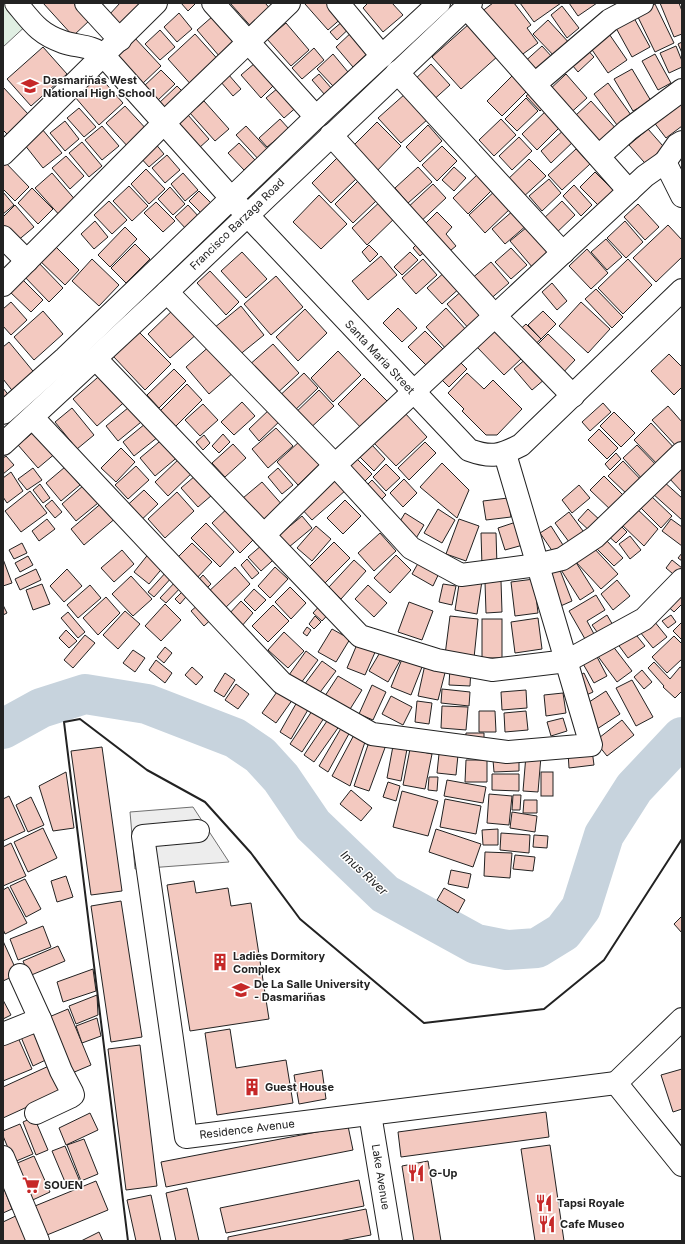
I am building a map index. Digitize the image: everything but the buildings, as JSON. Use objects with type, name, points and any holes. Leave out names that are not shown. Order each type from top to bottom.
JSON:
[{"type":"street","points":[[16,3],[38,30],[64,42],[96,49],[104,56]]},
{"type":"street","points":[[86,3],[120,40]]},
{"type":"street","points":[[6,146],[104,56],[156,3]]},
{"type":"street","points":[[213,3],[316,117]]},
{"type":"street","points":[[3,285],[164,123],[290,3]]},
{"type":"street","points":[[338,3],[382,56]]},
{"type":"street","name":"Francisco Barzaga Road","points":[[3,413],[65,358],[316,117],[439,3]]},
{"type":"street","points":[[535,84],[610,20],[642,3]]},
{"type":"street","points":[[468,5],[629,191]]},
{"type":"street","name":"Francisco Barzaga Road","points":[[3,444],[33,418],[167,292],[247,214],[468,5]]},
{"type":"street","name":"Santa Maria Street","points":[[104,56],[232,198],[469,450],[486,456],[505,454],[521,445],[682,290]]},
{"type":"street","points":[[397,72],[563,253]]},
{"type":"street","points":[[599,156],[628,130],[682,90]]},
{"type":"street","points":[[331,135],[495,316],[573,396]]},
{"type":"street","points":[[264,535],[334,465],[645,176],[665,162],[676,145],[682,142]]},
{"type":"street","points":[[665,162],[682,196]]},
{"type":"street","points":[[3,237],[27,261]]},
{"type":"street","points":[[167,292],[334,465],[411,548],[461,575],[538,565],[562,559],[595,537],[682,453]]},
{"type":"street","points":[[96,358],[360,636],[437,660],[492,670],[567,662],[644,619],[682,580]]},
{"type":"street","points":[[33,418],[282,683],[372,734],[507,752],[591,745],[505,454]]},
{"type":"street","name":"Residence Avenue","points":[[198,831],[143,836],[186,1137],[616,1083]]},
{"type":"street","points":[[20,975],[73,1095],[36,1112]]},
{"type":"street","points":[[3,1034],[40,1019]]},
{"type":"street","points":[[682,1019],[616,1083],[682,1165]]},
{"type":"street","name":"Lake Avenue","points":[[370,1114],[391,1241]]},
{"type":"street","points":[[3,1157],[38,1241]]},
{"type":"green space","points":[[3,3],[12,3],[30,22],[3,47]]},
{"type":"shaded area","points":[[193,807],[229,862],[135,869],[130,812]]},
{"type":"waterway","name":"Imus River","points":[[3,729],[41,708],[85,694],[147,704],[235,738],[260,755],[281,778],[313,825],[385,894],[476,944],[507,950],[537,948],[563,932],[581,908],[604,835],[634,788],[682,737]]},
{"type":"wall","points":[[128,1241],[64,722],[80,719],[147,770],[205,802],[251,853],[300,919],[424,1023],[544,1009],[604,960],[682,839]]},
{"type":"place","name":"Dasmariñas West National High School","points":[[30,86]]},
{"type":"place","name":"Ladies Dormitory Complex","points":[[220,962]]},
{"type":"place","name":"De La Salle University - Dasmariñas","points":[[241,990]]},
{"type":"place","name":"Guest House","points":[[252,1087]]},
{"type":"place","name":"G-Up","points":[[416,1173]]},
{"type":"place","name":"SOUEN","points":[[31,1185]]},
{"type":"place","name":"Tapsi Royale","points":[[544,1203]]},
{"type":"place","name":"Cafe Museo","points":[[547,1224]]}]
